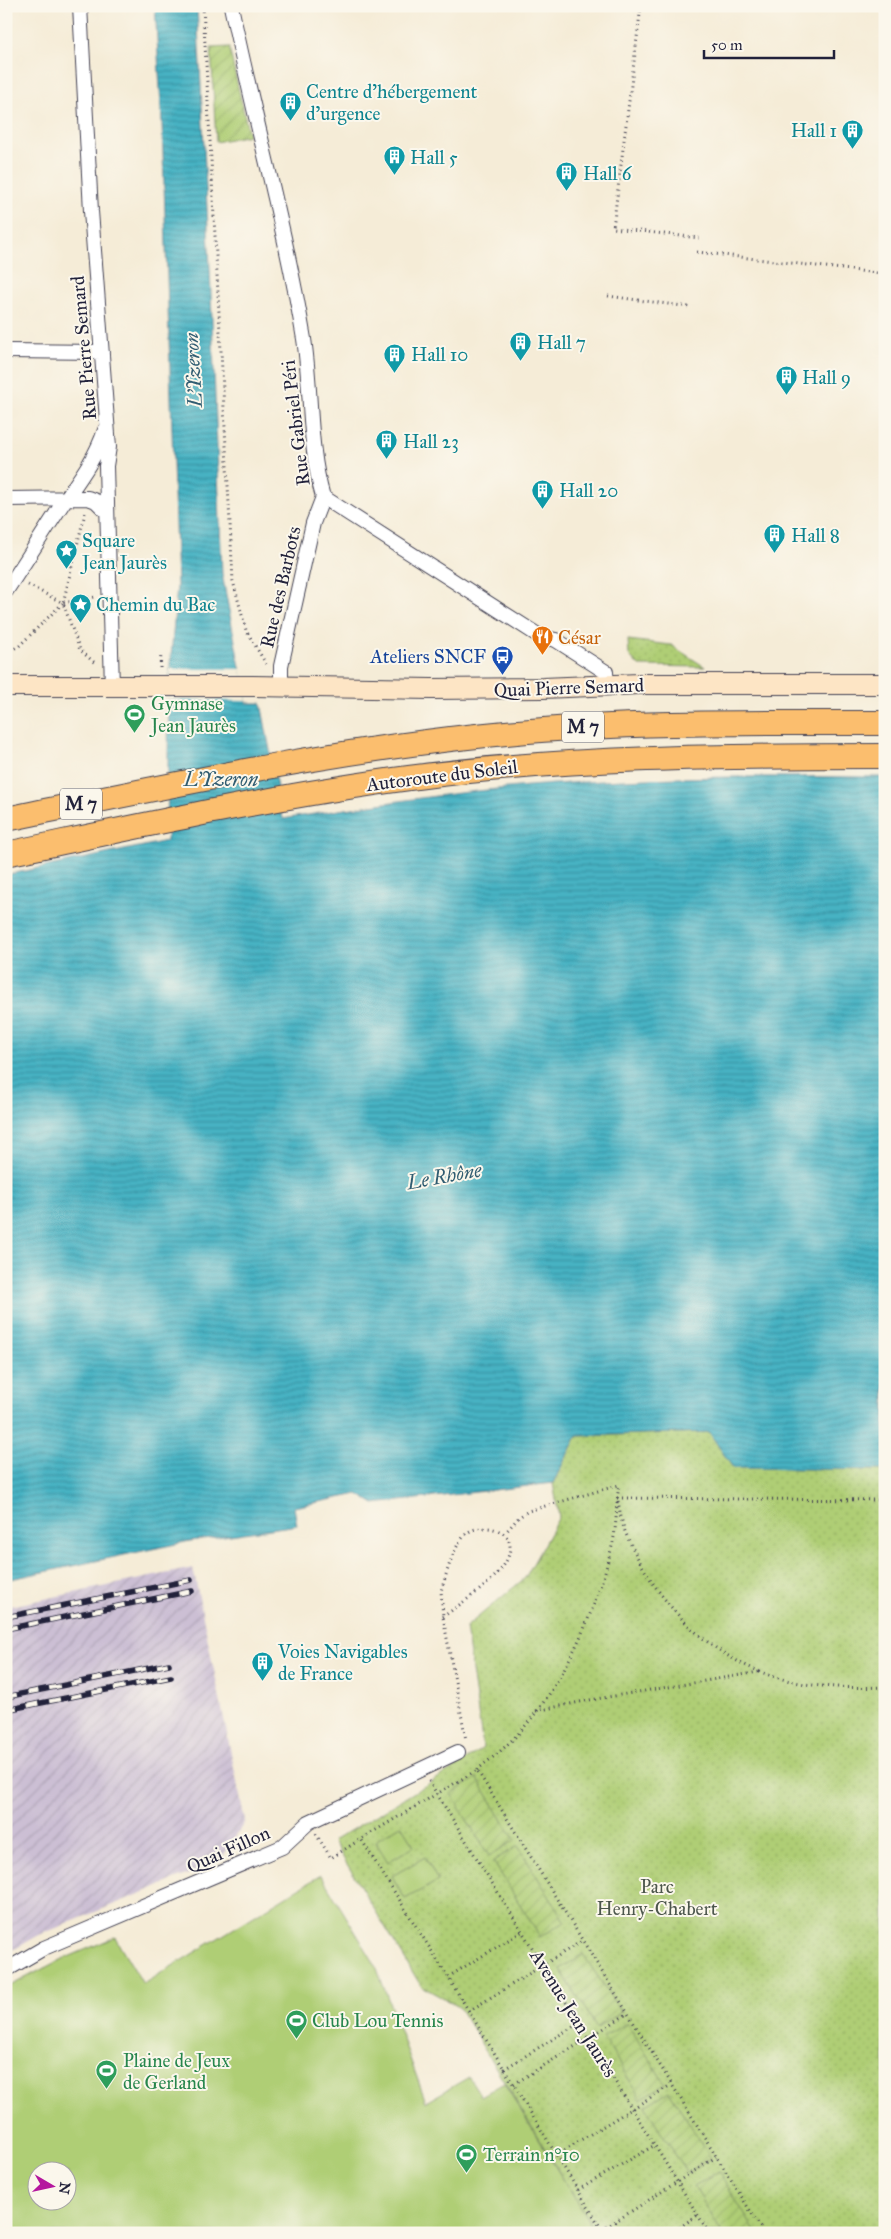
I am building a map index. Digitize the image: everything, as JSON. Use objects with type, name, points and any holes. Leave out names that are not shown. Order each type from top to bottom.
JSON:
[{"type":"highway","name":"Autoroute du Soleil","points":[[6,819],[284,763],[440,740],[572,728],[739,722],[885,723]]},
{"type":"highway","name":"Autoroute du Soleil","points":[[6,854],[286,797],[429,775],[596,760],[722,756],[885,756]]},
{"type":"main road","name":"Quai Pierre Semard","points":[[112,687],[281,686],[431,690],[607,685],[885,684]]},
{"type":"main road","points":[[6,686],[112,687]]},
{"type":"street","name":"Rue Pierre Semard","points":[[80,6],[91,211],[108,420],[109,447],[106,466],[112,687]]},
{"type":"street","name":"Rue Gabriel Péri","points":[[231,6],[294,288],[304,341],[315,472],[323,497],[541,636],[556,640],[606,672],[607,685]]},
{"type":"street","points":[[6,351],[102,352]]},
{"type":"street","points":[[6,590],[91,462],[100,445],[108,420]]},
{"type":"street","name":"Rue des Barbots","points":[[281,686],[281,666],[313,523],[323,497]]},
{"type":"street","points":[[6,499],[88,498],[96,501],[107,512]]},
{"type":"street","name":"Quai Fillon","points":[[6,1970],[44,1948],[282,1847],[309,1822],[458,1752]]},
{"type":"path","points":[[203,6],[233,581],[246,630],[267,665]]},
{"type":"path","points":[[641,6],[613,228],[699,238]]},
{"type":"path","points":[[697,252],[885,274]]},
{"type":"path","points":[[608,296],[690,307]]},
{"type":"path","points":[[85,513],[63,603],[80,650],[96,664]]},
{"type":"path","points":[[28,585],[63,603]]},
{"type":"path","points":[[6,653],[19,646],[63,603],[89,597]]},
{"type":"path","points":[[309,1822],[331,1858],[477,1770],[510,1742],[536,1711],[560,1676],[582,1634],[600,1587],[613,1540],[619,1485],[528,1511],[519,1517],[505,1533]]},
{"type":"path","points":[[617,1498],[885,1500]]},
{"type":"path","points":[[617,1498],[626,1532],[645,1571],[672,1611],[704,1640],[735,1660],[760,1672],[804,1684],[842,1688],[885,1687]]},
{"type":"path","points":[[443,1617],[499,1574],[510,1553],[510,1541],[505,1533],[499,1530],[480,1529],[472,1529],[466,1533],[458,1544],[440,1591],[443,1617],[466,1742],[458,1752]]},
{"type":"path","points":[[536,1711],[590,1700],[760,1672]]},
{"type":"path","points":[[477,1770],[764,2233]]},
{"type":"path","name":"Avenue Jean Jaurès","points":[[438,1794],[709,2233]]},
{"type":"path","points":[[361,1839],[469,2011],[603,2231],[716,2157]]},
{"type":"path","points":[[448,1977],[523,1931]]},
{"type":"path","points":[[469,2011],[582,1941]]},
{"type":"path","points":[[514,2084],[627,2014]]},
{"type":"path","points":[[504,2069],[579,2023]]},
{"type":"path","points":[[556,2155],[671,2085]]},
{"type":"path","points":[[578,2190],[655,2145]]},
{"type":"path","points":[[671,2233],[698,2215]]},
{"type":"shaded area","points":[[193,1568],[245,1821],[220,1861],[39,1935],[6,1954],[6,1607]]},
{"type":"green space","points":[[229,47],[249,135],[216,142],[211,48]]},
{"type":"green space","points":[[628,640],[671,645],[705,667],[639,666],[629,655]]},
{"type":"green space","name":"Parc Henry-Chabert","points":[[709,1432],[733,1468],[885,1470],[885,2233],[596,2233],[459,2007],[421,1986],[333,1841],[453,1769],[483,1748],[466,1627],[525,1578],[559,1517],[553,1483],[577,1436]]},
{"type":"green space","points":[[477,1778],[515,1840],[489,1856],[451,1794]]},
{"type":"green space","points":[[401,1825],[414,1846],[388,1862],[375,1841]]},
{"type":"green space","points":[[518,1846],[565,1922],[540,1937],[493,1861]]},
{"type":"green space","points":[[425,1857],[438,1881],[405,1899],[392,1876]]},
{"type":"green space","name":"Plaine de Jeux de Gerland","points":[[321,1875],[376,1966],[426,2102],[469,2077],[481,2096],[504,2083],[596,2233],[6,2233],[6,1988],[54,1963],[115,1937],[143,1984]]},
{"type":"green space","points":[[583,1954],[621,2012],[597,2028],[560,1969]]},
{"type":"green space","points":[[627,2023],[665,2084],[641,2099],[603,2037]]},
{"type":"green space","points":[[669,2091],[711,2158],[687,2173],[645,2106]]},
{"type":"green space","points":[[719,2172],[756,2233],[722,2233],[694,2186]]},
{"type":"water","points":[[155,6],[197,6],[222,574],[247,703],[261,703],[283,819],[423,798],[554,784],[696,778],[885,777],[885,1470],[733,1468],[709,1432],[577,1436],[553,1483],[374,1504],[358,1494],[294,1507],[297,1525],[190,1541],[6,1580],[6,875],[167,841],[169,681],[177,585],[162,122]]},
{"type":"pier","points":[[170,669],[241,669],[247,701],[168,700]]},
{"type":"railway","points":[[6,1617],[191,1580]]},
{"type":"railway","points":[[6,1629],[192,1591]]},
{"type":"railway","points":[[6,1697],[169,1664]]},
{"type":"railway","points":[[6,1710],[171,1677]]},
{"type":"place","name":"Centre d'hébergement d'urgence","points":[[290,121]]},
{"type":"place","name":"Hall 1","points":[[853,149]]},
{"type":"place","name":"Hall 5","points":[[394,176]]},
{"type":"place","name":"Hall 6","points":[[567,192]]},
{"type":"place","name":"Hall 7","points":[[521,361]]},
{"type":"place","name":"Hall 10","points":[[395,373]]},
{"type":"place","name":"Hall 9","points":[[786,396]]},
{"type":"place","name":"Hall 23","points":[[387,460]]},
{"type":"place","name":"Hall 20","points":[[543,509]]},
{"type":"place","name":"Hall 8","points":[[775,554]]},
{"type":"place","name":"Square Jean Jaurès","points":[[66,570]]},
{"type":"place","name":"Chemin du Bac","points":[[80,623]]},
{"type":"place","name":"César","points":[[542,656]]},
{"type":"place","name":"Ateliers SNCF","points":[[502,675]]},
{"type":"place","name":"Gymnase Jean Jaurès","points":[[135,733]]},
{"type":"place","name":"Voies Navigables de France","points":[[262,1681]]},
{"type":"place","name":"Club Lou Tennis","points":[[296,2039]]},
{"type":"place","name":"Plaine de Jeux de Gerland","points":[[107,2090]]},
{"type":"place","name":"Terrain n°10","points":[[467,2173]]},
{"type":"water label","name":"L'Yzeron","points":[[193,370]]},
{"type":"water label","name":"L'Yzeron","points":[[221,779]]},
{"type":"water label","name":"Le Rhône","points":[[444,1176]]}]
